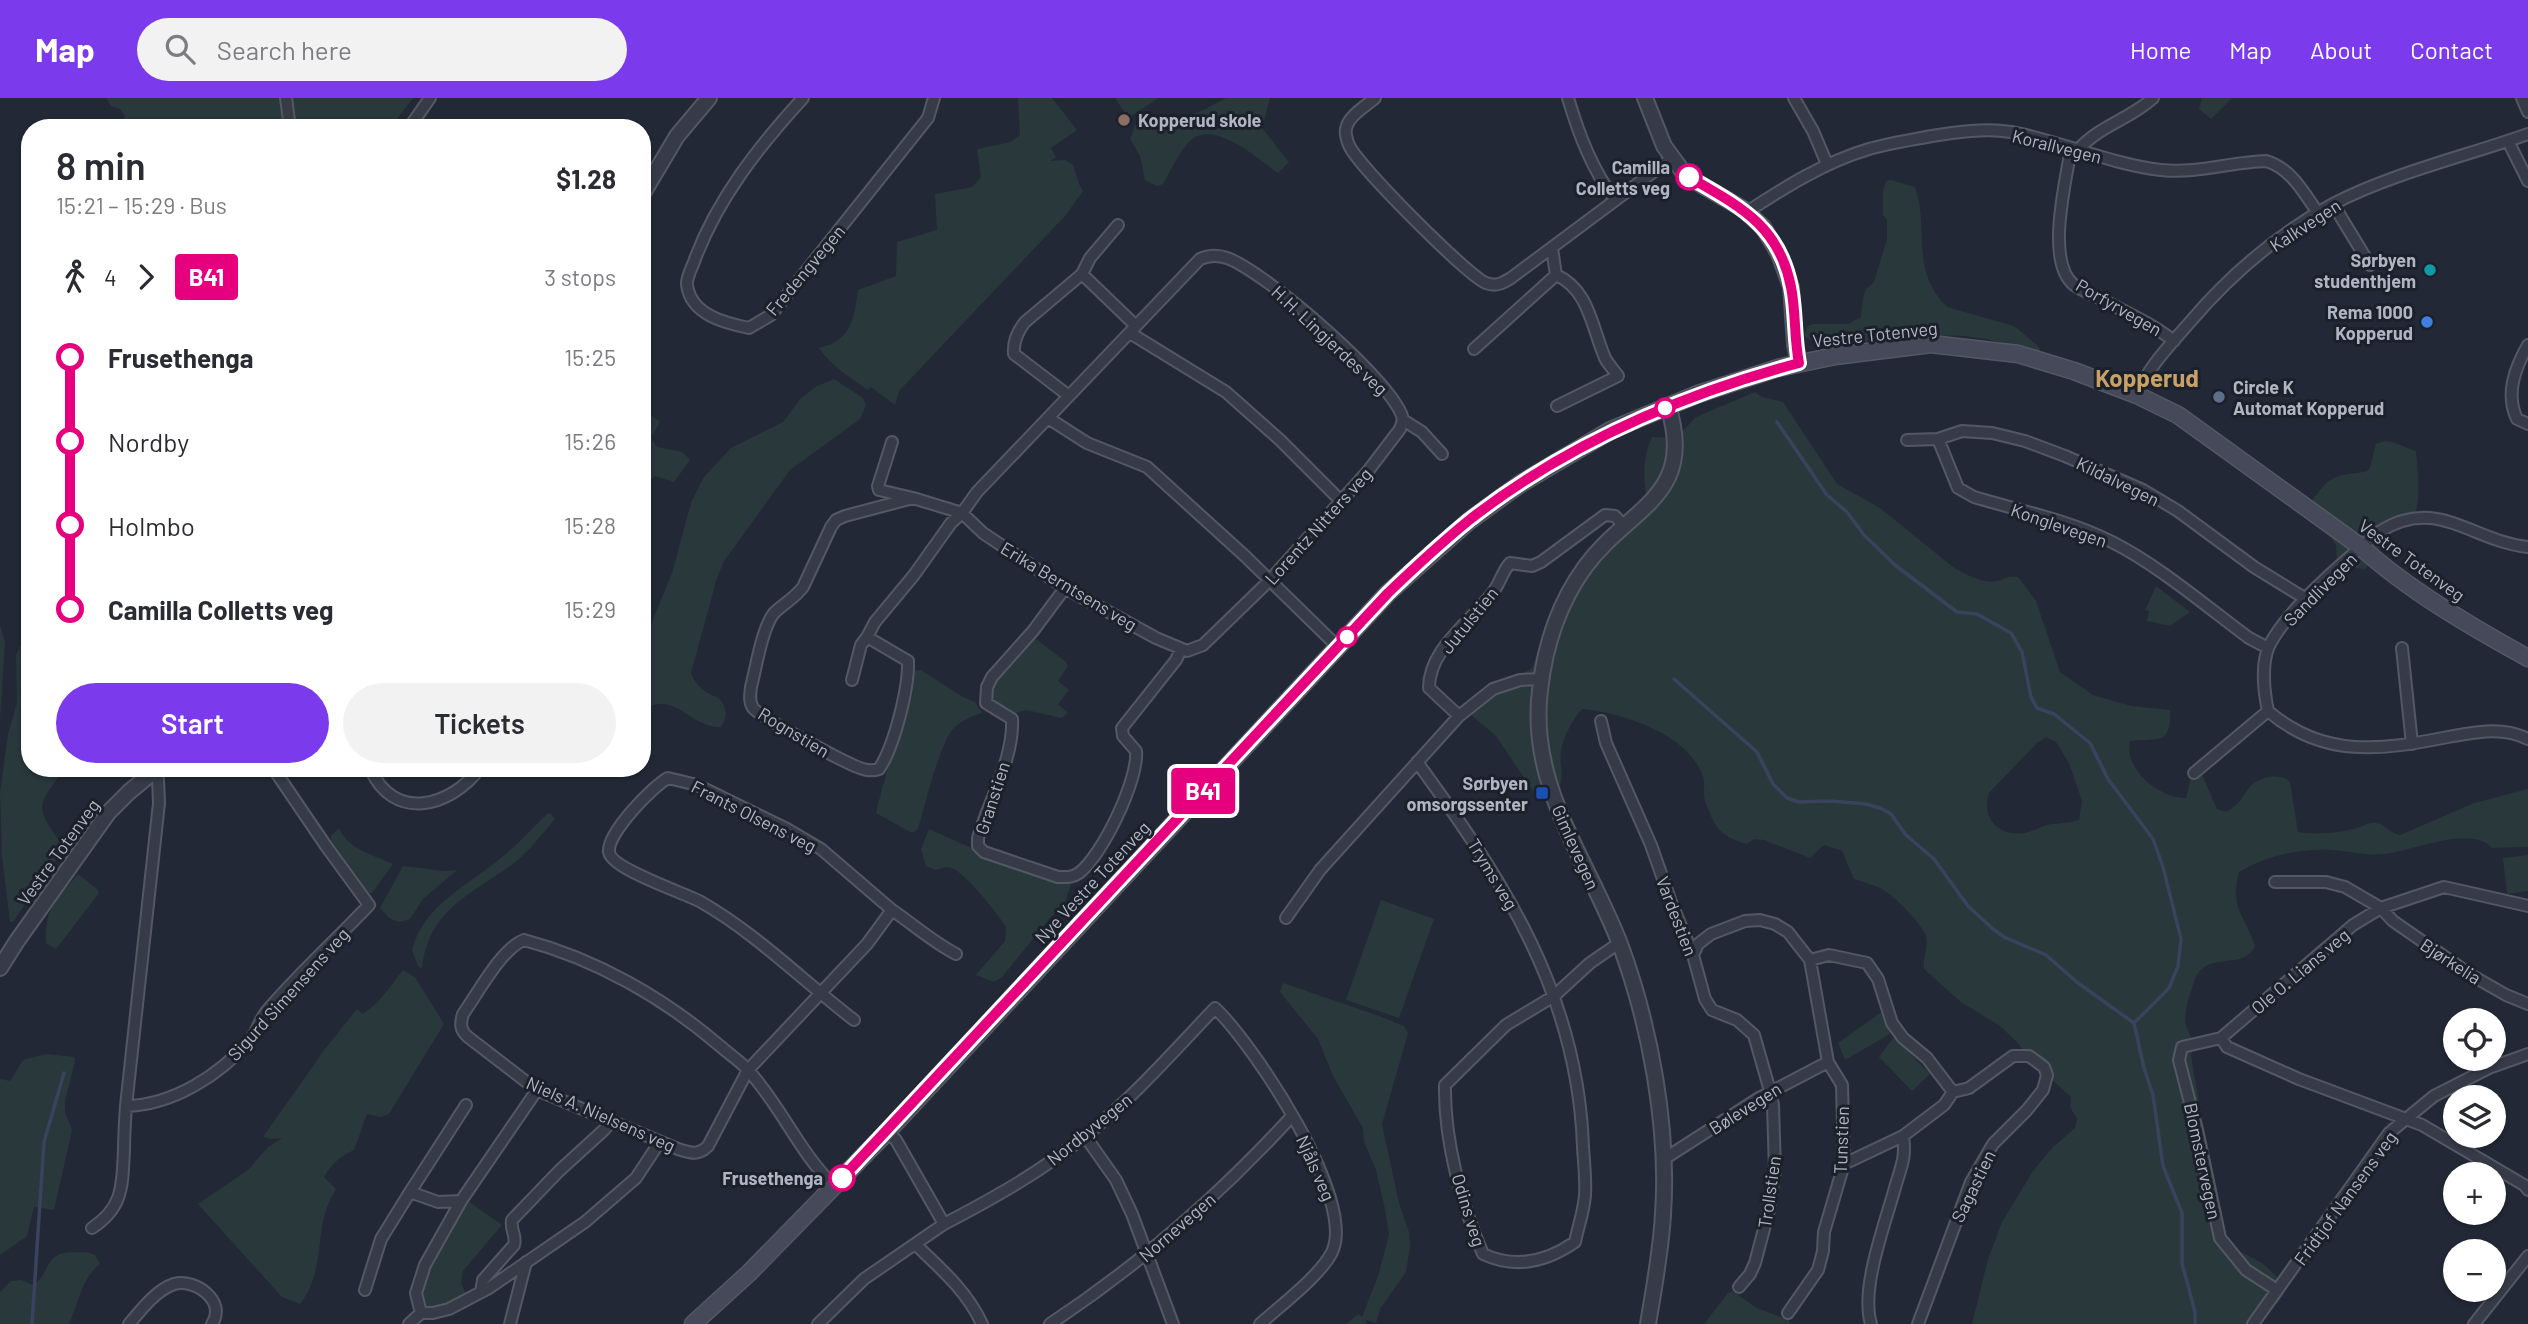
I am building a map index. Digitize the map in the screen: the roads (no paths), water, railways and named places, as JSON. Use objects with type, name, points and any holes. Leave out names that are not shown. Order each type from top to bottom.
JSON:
[{"type":"main road","name":"Vestre Totenveg","points":[[1799,363],[1930,344],[2018,354],[2074,371],[2137,395],[2178,415],[2361,547],[2381,565],[2461,619],[2528,658]]},
{"type":"main road","name":"Nye Vestre Totenveg","points":[[692,1324],[748,1273],[887,1132],[1388,593],[1469,521],[1520,484],[1611,430],[1744,378],[1799,363]]},
{"type":"street","points":[[286,98],[289,119]]},
{"type":"street","points":[[415,119],[430,98]]},
{"type":"street","points":[[651,180],[677,136],[709,98]]},
{"type":"street","name":"Fredengvegen","points":[[803,98],[778,125],[728,192],[701,244],[689,275],[687,284],[694,300],[706,314],[723,323],[749,328],[771,315],[928,118],[934,98]]},
{"type":"street","points":[[1376,98],[1350,120],[1346,130],[1349,146],[1377,181],[1478,279],[1489,285],[1500,284],[1552,248],[1672,158]]},
{"type":"street","points":[[1568,98],[1590,160],[1615,200]]},
{"type":"street","name":"Vestre Totenveg","points":[[1644,98],[1664,146],[1686,176],[1747,212],[1763,227],[1774,245],[1791,287],[1799,363]]},
{"type":"street","points":[[1794,98],[1813,131],[1827,164]]},
{"type":"street","points":[[2074,149],[2153,98]]},
{"type":"street","points":[[2522,98],[2528,112]]},
{"type":"street","name":"Korallvegen","points":[[1747,212],[1827,164],[1869,149],[1976,131],[2010,132],[2162,170],[2266,161],[2276,164],[2290,176],[2318,213]]},
{"type":"street","name":"Kalkvegen","points":[[2137,395],[2146,376],[2174,341],[2237,271],[2318,213],[2391,180],[2528,134]]},
{"type":"street","points":[[2508,141],[2528,181]]},
{"type":"street","name":"Porfyrvegen","points":[[2074,149],[2059,234],[2064,272],[2074,284],[2156,327],[2174,341]]},
{"type":"street","points":[[2333,204],[2370,265]]},
{"type":"street","points":[[1069,396],[1014,354],[1013,346],[1025,322],[1082,274],[1090,258],[1118,225]]},
{"type":"street","points":[[1552,248],[1556,275]]},
{"type":"street","name":"H.H. Lingjerdes veg","points":[[1133,329],[1190,267],[1208,256],[1218,256],[1235,262],[1288,297],[1395,400],[1403,420]]},
{"type":"street","points":[[1082,274],[1133,329],[1226,392],[1341,501]]},
{"type":"street","points":[[1474,349],[1556,275]]},
{"type":"street","points":[[1556,275],[1566,279],[1577,289],[1595,324],[1606,359],[1618,376],[1557,406]]},
{"type":"street","points":[[852,680],[861,645],[875,622],[914,575],[951,523],[962,513],[976,492],[1133,329]]},
{"type":"street","points":[[2528,345],[2515,375],[2511,397],[2517,419],[2528,424]]},
{"type":"street","name":"Gimlevegen","points":[[1648,1324],[1663,1214],[1664,1159],[1656,1085],[1647,1036],[1619,943],[1546,779],[1538,735],[1542,679],[1553,628],[1573,585],[1587,565],[1661,491],[1670,478],[1675,449],[1673,421],[1668,407]]},
{"type":"street","points":[[1048,418],[1087,443],[1147,467],[1270,580],[1338,647]]},
{"type":"street","points":[[1403,420],[1422,432],[1442,454]]},
{"type":"street","name":"Lorentz Nitters veg","points":[[1181,649],[1196,649],[1203,645],[1270,580],[1368,471],[1400,429],[1403,420]]},
{"type":"street","name":"Kildalvegen","points":[[1907,440],[1938,439],[1962,431],[1992,433],[2025,441],[2112,476],[2178,511],[2254,567],[2306,599]]},
{"type":"street","name":"Konglevegen","points":[[1938,439],[1958,488],[1973,497],[2083,529],[2112,542],[2136,556],[2249,638],[2268,648]]},
{"type":"street","points":[[892,442],[879,489],[962,513]]},
{"type":"street","name":"Rognstien","points":[[867,637],[908,662],[909,676],[888,751],[879,769],[873,771],[851,765],[755,711],[749,696],[769,621],[776,611],[797,596],[803,587],[836,520],[913,498]]},
{"type":"street","name":"Erika Berntsens veg","points":[[962,513],[983,533],[1065,588],[1181,649]]},
{"type":"street","name":"Jutulstien","points":[[1459,716],[1429,688],[1429,680],[1450,640],[1493,593],[1506,567],[1510,563],[1532,566],[1541,562],[1605,514],[1615,516],[1624,526]]},
{"type":"street","name":"Sandlivegen","points":[[2268,711],[2264,684],[2268,648],[2296,608],[2361,547],[2394,522],[2410,517],[2437,518],[2468,528],[2495,541],[2528,547]]},
{"type":"street","name":"Granstien","points":[[1065,588],[1033,631],[992,677],[987,687],[986,703],[1012,719],[1012,728],[1002,772],[978,838],[978,846],[984,852],[1058,877],[1071,877],[1080,872],[1116,819],[1134,770],[1136,751],[1123,736],[1122,728],[1177,660],[1181,649]]},
{"type":"street","points":[[2402,648],[2412,744]]},
{"type":"street","points":[[1286,918],[1320,870],[1459,716],[1493,689],[1520,680],[1542,679]]},
{"type":"street","points":[[2194,773],[2268,711],[2295,731],[2346,747],[2366,749],[2412,744],[2474,732],[2505,731],[2528,739]]},
{"type":"street","name":"Vardestien","points":[[1601,721],[1606,743],[1651,845],[1693,955],[1705,999],[1712,1010],[1737,1020],[1754,1035],[1770,1091]]},
{"type":"street","name":"Tryms veg","points":[[1417,762],[1463,825],[1497,878],[1534,945],[1554,996]]},
{"type":"street","name":"Vestre Totenveg","points":[[0,968],[16,941],[108,813],[147,777]]},
{"type":"street","points":[[92,1228],[108,1216],[120,1195],[123,1182],[126,1106],[157,823],[158,777]]},
{"type":"street","name":"Sigurd Simensens veg","points":[[126,1106],[160,1102],[220,1069],[251,1038],[264,1015],[320,953],[369,905],[279,777]]},
{"type":"street","points":[[374,777],[386,793],[401,801],[420,804],[441,800],[471,777]]},
{"type":"street","name":"Frants Olsens veg","points":[[854,1020],[747,932],[700,902],[615,862],[609,852],[610,844],[626,819],[668,778],[697,785],[788,829],[821,849],[892,910]]},
{"type":"street","points":[[2274,881],[2326,882],[2344,887],[2381,908]]},
{"type":"street","name":"Ole O. Lians veg","points":[[2221,1038],[2353,925],[2381,908],[2444,887],[2528,906]]},
{"type":"street","name":"Bjørkelia","points":[[2381,908],[2393,921],[2471,975],[2528,1004]]},
{"type":"street","points":[[748,1070],[867,944],[892,910],[936,944],[956,954]]},
{"type":"street","name":"Tunstien","points":[[1693,955],[1698,944],[1711,934],[1745,921],[1760,920],[1775,924],[1788,932],[1810,960],[1828,1062],[1842,1085],[1844,1164],[1824,1232],[1818,1270],[1788,1313]]},
{"type":"street","name":"Niels A. Nielsens veg","points":[[748,1070],[714,1136],[702,1152],[695,1154],[659,1143],[537,1090],[468,1037],[462,1031],[460,1023],[463,1014],[516,943],[524,940],[574,957],[643,991],[698,1026],[748,1070],[770,1098],[809,1159],[834,1186]]},
{"type":"street","name":"Odins veg","points":[[1554,996],[1574,1068],[1582,1116],[1585,1196],[1575,1242],[1542,1258],[1515,1264],[1483,1254],[1473,1231],[1450,1148],[1445,1112],[1445,1085],[1506,1025],[1554,996],[1590,963],[1619,943]]},
{"type":"street","points":[[1810,960],[1829,955],[1867,963],[1878,979],[1892,1023],[1903,1038],[1927,1058],[1952,1092]]},
{"type":"street","name":"Njåls veg","points":[[1215,1008],[1229,1022],[1259,1063],[1292,1116],[1318,1166],[1335,1211],[1336,1236],[1332,1252],[1317,1271],[1260,1324]]},
{"type":"street","name":"Nordbyvegen","points":[[818,1324],[864,1279],[944,1224],[1012,1187],[1085,1136],[1148,1079],[1215,1008]]},
{"type":"street","points":[[2221,1038],[2227,1047],[2299,1079],[2406,1118],[2527,1186]]},
{"type":"street","name":"Blomstervegen","points":[[2221,1038],[2182,1047],[2179,1060],[2220,1238],[2246,1270],[2277,1290]]},
{"type":"street","name":"Fridtjof Nansens veg","points":[[2253,1324],[2389,1133],[2446,1089],[2489,1068],[2528,1054]]},
{"type":"street","name":"Sagastien","points":[[1844,1164],[1903,1136],[1944,1105],[1952,1092],[1969,1088],[2013,1056],[2029,1056],[2044,1067],[2047,1075],[2043,1090],[1993,1144],[1971,1182],[1918,1324]]},
{"type":"street","name":"Bølevegen","points":[[1664,1159],[1770,1091],[1828,1062]]},
{"type":"street","points":[[421,1313],[416,1293],[418,1282],[438,1239],[537,1090]]},
{"type":"street","name":"Trollstien","points":[[1739,1287],[1755,1263],[1776,1170],[1770,1091]]},
{"type":"street","points":[[365,1290],[381,1239],[466,1105]]},
{"type":"street","name":"Nornevegen","points":[[1051,1324],[1087,1300],[1147,1253],[1235,1176],[1292,1116]]},
{"type":"street","points":[[481,1292],[483,1280],[514,1245],[516,1240],[511,1230],[512,1220],[610,1122]]},
{"type":"street","points":[[887,1132],[896,1140],[944,1224]]},
{"type":"street","points":[[1085,1136],[1116,1180],[1173,1324]]},
{"type":"street","points":[[1871,1324],[1868,1314],[1869,1286],[1904,1160],[1903,1136]]},
{"type":"street","points":[[409,1324],[421,1313],[449,1309],[481,1292],[584,1222],[636,1178],[659,1143]]},
{"type":"street","points":[[410,1192],[438,1202],[461,1201]]},
{"type":"street","points":[[915,1244],[954,1281],[975,1309],[982,1324]]},
{"type":"street","points":[[2474,1324],[2528,1256]]},
{"type":"street","points":[[510,1324],[526,1262]]},
{"type":"street","points":[[129,1324],[161,1291],[184,1282],[195,1285],[208,1294],[215,1304],[215,1319],[212,1324]]},
{"type":"waterway","points":[[1777,422],[1827,495],[1847,512],[1864,535],[1895,565],[1957,612],[1977,614],[2011,633],[2022,652],[2031,697],[2037,708],[2054,714],[2090,743],[2108,779],[2153,839],[2181,939],[2178,966],[2169,988],[2134,1023]]},
{"type":"waterway","points":[[1674,679],[1757,752],[1773,784],[1787,798],[1799,802],[1866,804],[1891,814],[1906,835],[1934,859],[1968,906],[1993,929],[2004,937],[2046,955],[2078,983],[2134,1023],[2153,1095],[2163,1166],[2182,1213],[2182,1263],[2195,1312],[2195,1324]]},
{"type":"waterway","points":[[32,1324],[44,1142],[64,1073]]},
{"type":"place","name":"Kopperud skole","points":[[1124,120]]},
{"type":"place","name":"Camilla Colletts veg","points":[[1689,177]]},
{"type":"place","name":"Sørbyen studenthjem","points":[[2430,270]]},
{"type":"place","name":"Rema 1000 Kopperud","points":[[2427,322]]},
{"type":"place","name":"Circle K Automat Kopperud","points":[[2219,397]]},
{"type":"place","name":"Sørbyen omsorgssenter","points":[[1542,793]]},
{"type":"place","name":"Frusethenga","points":[[842,1178]]},
{"type":"district","name":"Kopperud","points":[[2147,377]]}]
